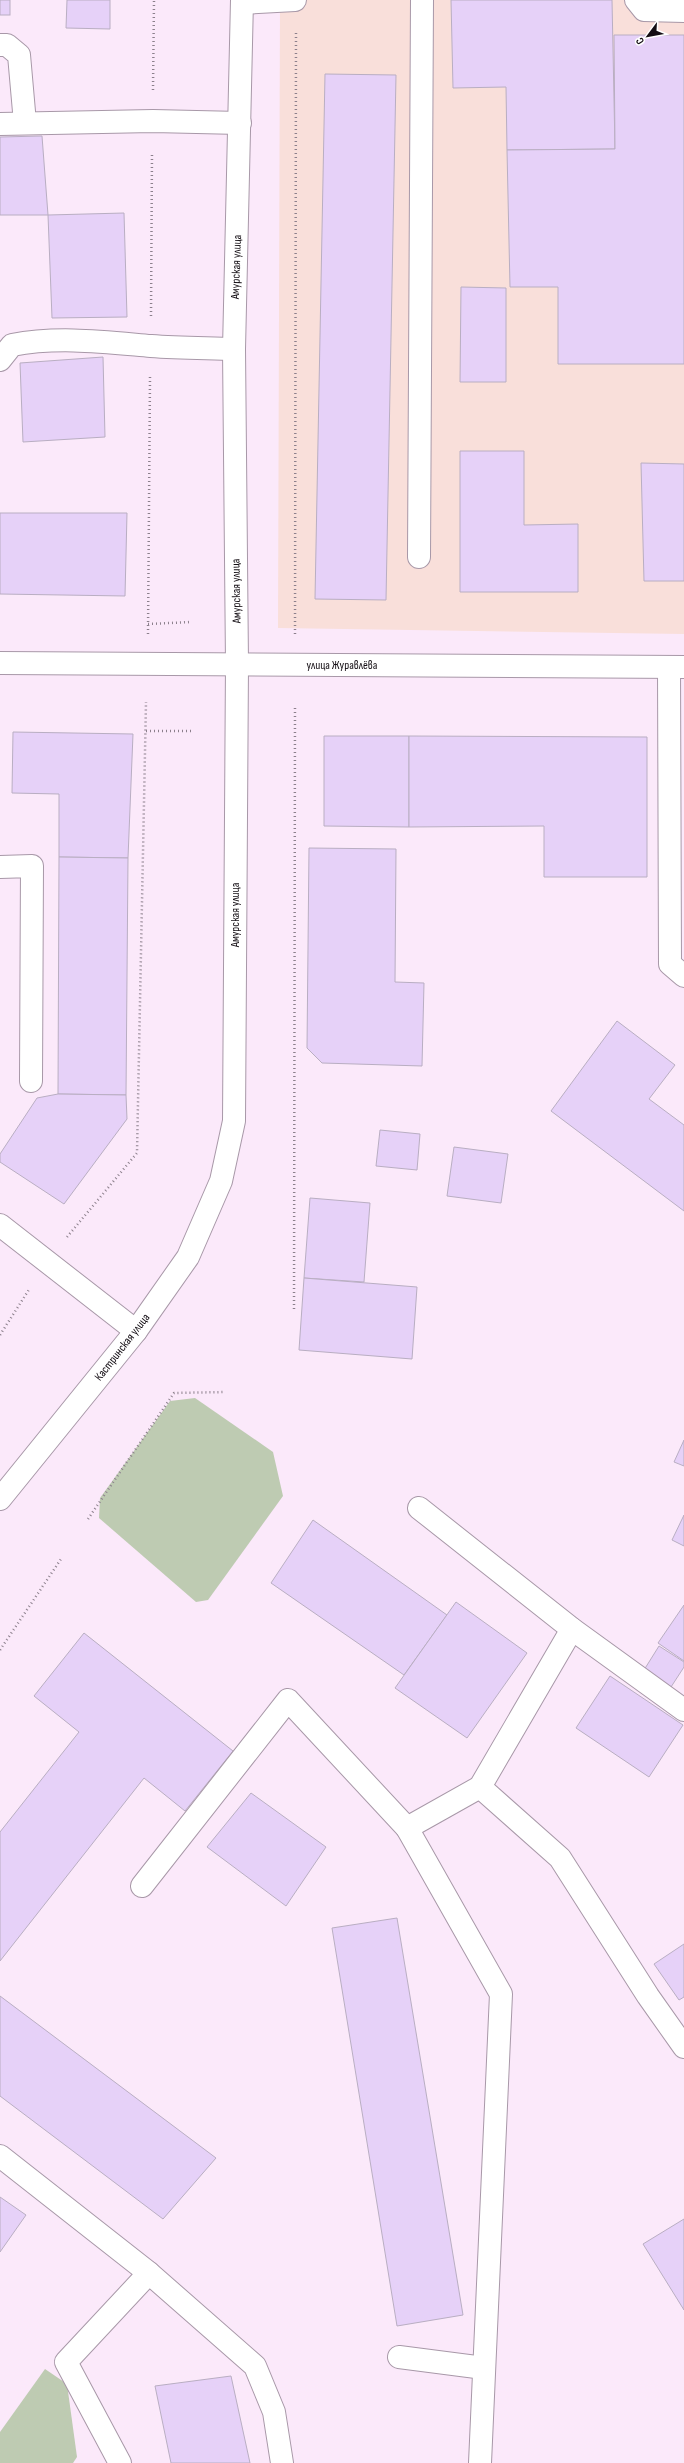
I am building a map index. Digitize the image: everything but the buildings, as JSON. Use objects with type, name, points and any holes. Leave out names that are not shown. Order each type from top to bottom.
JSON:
[{"type":"street","points":[[242,2],[295,0]]},
{"type":"street","points":[[419,557],[422,0]]},
{"type":"street","points":[[636,0],[644,10],[684,11]]},
{"type":"street","name":"Амурская улица","points":[[221,1181],[234,1121],[236,664],[234,349],[242,2]]},
{"type":"street","points":[[0,45],[7,45],[20,55],[25,123]]},
{"type":"street","points":[[0,124],[153,121],[240,123]]},
{"type":"street","points":[[0,360],[12,345],[36,340],[122,342],[151,346],[234,349]]},
{"type":"street","name":"улица Журавлёва","points":[[0,662],[676,667]]},
{"type":"street","points":[[676,667],[670,964],[684,976]]},
{"type":"street","points":[[0,867],[32,866],[31,1081]]},
{"type":"street","name":"Кастринская улица","points":[[0,1499],[136,1331],[188,1258],[221,1181]]},
{"type":"street","points":[[0,1226],[136,1331]]},
{"type":"street","points":[[419,1508],[572,1629],[684,1710]]},
{"type":"street","points":[[407,1828],[480,1787],[572,1629]]},
{"type":"street","points":[[142,1886],[288,1700],[407,1828],[501,1994],[480,2463]]},
{"type":"street","points":[[480,1787],[560,1858],[648,1996],[684,2047]]},
{"type":"street","points":[[0,2156],[149,2273],[255,2366],[274,2412],[282,2463]]},
{"type":"street","points":[[120,2463],[66,2362],[149,2273]]},
{"type":"street","points":[[399,2357],[484,2368]]},
{"type":"path","points":[[295,636],[296,40]]},
{"type":"path","points":[[148,624],[191,622]]},
{"type":"path","points":[[0,1335],[46,1262],[137,1153],[146,702]]},
{"type":"path","points":[[294,1308],[295,705]]},
{"type":"path","points":[[146,731],[192,731]]},
{"type":"path","points":[[88,1519],[174,1393],[225,1392]]},
{"type":"path","points":[[0,1650],[61,1560]]},
{"type":"shaded area","points":[[280,0],[684,0],[684,634],[278,628]]},
{"type":"green space","points":[[195,1398],[273,1452],[283,1496],[208,1600],[196,1602],[99,1518],[100,1498],[170,1401]]},
{"type":"green space","points":[[45,2369],[67,2384],[77,2457],[73,2463],[0,2463],[0,2432]]}]
